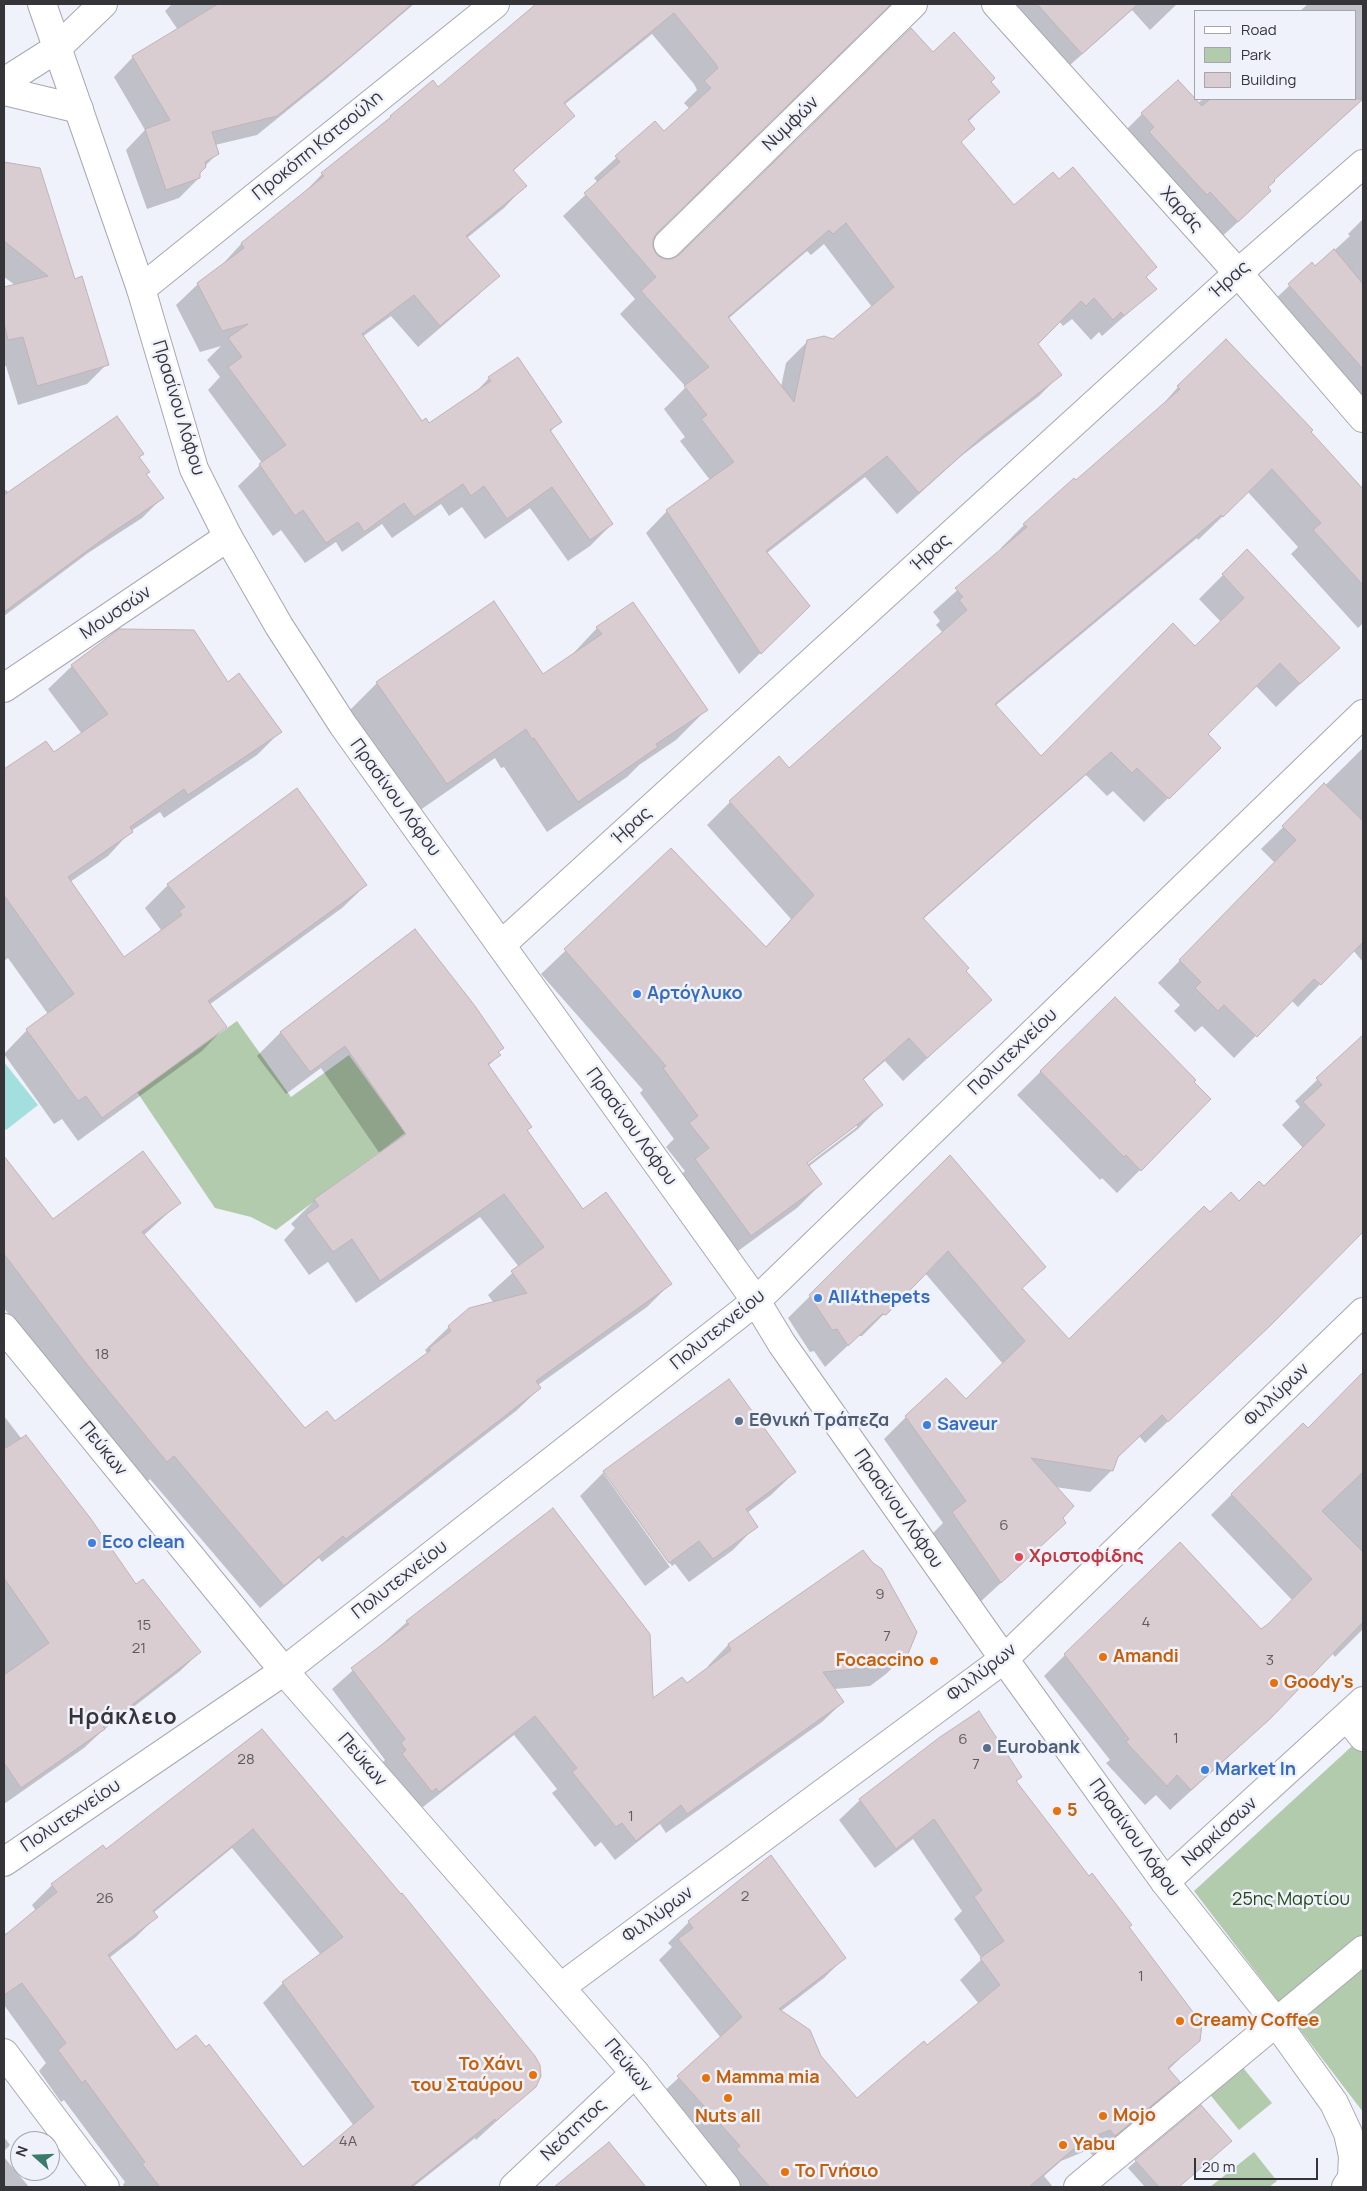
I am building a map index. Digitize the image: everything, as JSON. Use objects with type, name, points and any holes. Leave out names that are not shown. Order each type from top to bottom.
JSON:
[{"type":"street","name":"Πρασίνου Λόφου","points":[[42,4],[56,49],[79,109],[141,289],[194,469],[228,537],[278,626],[343,725],[756,1301],[782,1344],[1004,1660],[1165,1882],[1276,2022],[1334,2103],[1348,2133],[1353,2156],[1354,2178]]},
{"type":"street","points":[[4,82],[56,49],[103,4]]},
{"type":"street","name":"Προκόπη Κατσούλη","points":[[141,289],[496,4]]},
{"type":"street","name":"Νυμφών","points":[[668,244],[913,4]]},
{"type":"street","name":"Χαράς","points":[[996,4],[1238,273],[1363,418]]},
{"type":"street","points":[[4,91],[79,109]]},
{"type":"street","name":"Ήρας","points":[[501,945],[1238,273],[1363,164]]},
{"type":"street","name":"Μουσσών","points":[[4,688],[228,537]]},
{"type":"street","name":"Πολυτεχνείου","points":[[4,1862],[284,1671],[756,1301],[1363,714]]},
{"type":"street","name":"Φιλλύρων","points":[[561,1987],[1004,1660],[1363,1312]]},
{"type":"street","name":"Πεύκων","points":[[4,1328],[284,1671],[635,2073],[726,2187]]},
{"type":"street","name":"Ναρκίσσων","points":[[1165,1882],[1358,1718]]},
{"type":"street","points":[[1078,2187],[1363,1950]]},
{"type":"street","points":[[4,2053],[105,2187]]},
{"type":"street","name":"Νεότητος","points":[[514,2187],[635,2073]]},
{"type":"green space","points":[[237,1021],[291,1097],[349,1055],[405,1133],[276,1230],[251,1217],[215,1208],[137,1092]]},
{"type":"green space","name":"25ης Μαρτίου","points":[[1363,1736],[1363,2112],[1194,1891]]},
{"type":"green space","points":[[1240,2064],[1272,2103],[1239,2130],[1207,2091]]},
{"type":"green space","points":[[1254,2152],[1277,2181],[1269,2187],[1210,2187]]},
{"type":"shaded area","points":[[4,1062],[38,1105],[6,1130],[4,1127]]},
{"type":"building","points":[[218,4],[412,4],[347,60],[277,116],[212,132],[219,154],[205,162],[206,167],[200,173],[200,178],[166,190],[145,129],[170,120],[132,56]]},
{"type":"building","points":[[536,4],[891,4],[657,233],[653,239],[653,247],[657,255],[663,259],[671,259],[679,255],[911,28],[933,52],[954,32],[995,78],[991,82],[1000,92],[968,120],[975,129],[961,142],[1014,205],[1053,172],[1059,179],[1073,167],[1157,267],[1146,277],[1157,289],[1124,316],[1121,312],[1113,320],[1094,298],[1086,306],[1081,301],[1038,344],[1062,375],[983,436],[919,493],[887,456],[766,551],[810,606],[761,654],[666,510],[734,462],[701,419],[707,415],[684,386],[709,367],[641,291],[656,277],[584,193],[620,162],[615,156],[655,121],[664,131],[711,88],[704,81],[718,68],[674,13],[564,103],[575,116],[513,170],[527,186],[466,236],[500,276],[440,326],[414,295],[362,334],[422,421],[426,418],[429,423],[491,381],[488,377],[518,357],[562,422],[550,430],[613,524],[590,540],[552,487],[507,519],[484,486],[471,496],[463,484],[414,517],[404,503],[364,532],[358,522],[326,543],[303,510],[295,516],[259,464],[286,445],[228,367],[242,357],[228,338],[248,324],[222,331],[197,283],[244,248],[241,243],[324,176],[321,173],[391,117],[433,80],[438,87]],"holes":[[[846,223],[894,287],[833,339],[824,336],[807,340],[794,402],[728,317],[829,230],[833,234]]]},
{"type":"building","points":[[1037,4],[1138,4],[1082,54]]},
{"type":"building","points":[[1178,80],[1194,97],[1194,100],[1202,106],[1209,100],[1363,99],[1274,180],[1268,187],[1271,191],[1238,222],[1210,192],[1207,195],[1149,132],[1154,127],[1141,113]]},
{"type":"building","points":[[4,162],[40,168],[75,279],[82,276],[109,365],[37,386],[23,337],[8,340],[4,323],[4,287],[48,276],[4,241]]},
{"type":"building","points":[[1334,249],[1363,284],[1363,369],[1288,284],[1312,262],[1315,266]]},
{"type":"building","points":[[1226,339],[1313,430],[1311,432],[1363,489],[1363,585],[1313,530],[1321,523],[1272,469],[1223,517],[1221,515],[995,704],[1041,756],[1173,623],[1195,646],[1244,598],[1222,574],[1247,549],[1340,648],[1300,684],[1280,663],[1208,734],[1221,748],[1169,799],[1137,768],[1132,773],[1111,752],[923,918],[969,968],[966,971],[992,1000],[927,1058],[909,1038],[863,1079],[883,1105],[807,1163],[822,1184],[751,1236],[695,1159],[709,1148],[689,1123],[698,1116],[663,1068],[666,1066],[564,949],[671,848],[766,947],[814,895],[729,801],[779,756],[789,768],[967,610],[959,600],[963,597],[955,588],[1027,527],[1023,524],[1074,478],[1076,480],[1180,389],[1177,386]]},
{"type":"building","points":[[117,416],[144,454],[139,457],[150,472],[146,474],[164,498],[110,534],[4,612],[4,495]]},
{"type":"building","points":[[494,601],[543,674],[602,634],[596,627],[633,602],[708,710],[656,744],[658,747],[578,802],[526,729],[447,784],[376,682]]},
{"type":"building","points":[[119,629],[194,630],[228,682],[239,673],[282,732],[188,795],[184,789],[130,827],[133,832],[68,877],[124,957],[182,915],[179,911],[185,907],[167,884],[297,788],[367,885],[208,1001],[227,1027],[102,1118],[86,1096],[78,1101],[26,1029],[74,994],[4,895],[4,769],[46,741],[54,752],[108,714],[71,665]]},
{"type":"building","points":[[1324,783],[1363,821],[1363,942],[1321,985],[1314,979],[1257,1037],[1224,1005],[1218,1011],[1195,988],[1201,982],[1179,960],[1296,840],[1282,826]]},
{"type":"building","points":[[415,929],[475,1006],[504,1048],[498,1052],[501,1055],[488,1064],[532,1127],[527,1130],[583,1209],[606,1192],[672,1284],[536,1381],[541,1388],[346,1539],[343,1536],[284,1586],[174,1456],[167,1462],[85,1362],[4,1254],[4,1156],[53,1219],[143,1151],[181,1203],[142,1232],[305,1428],[327,1411],[335,1421],[431,1350],[429,1348],[451,1331],[448,1326],[469,1308],[527,1293],[511,1271],[544,1247],[504,1194],[380,1281],[352,1239],[333,1252],[306,1215],[319,1206],[314,1199],[406,1134],[345,1046],[310,1072],[280,1032]]},
{"type":"building","points":[[1115,997],[1196,1080],[1194,1082],[1211,1099],[1141,1171],[1126,1155],[1124,1157],[1040,1071]]},
{"type":"building","points":[[1363,1035],[1363,1232],[1271,1325],[1168,1422],[1162,1415],[1118,1457],[1113,1471],[1031,1458],[1074,1506],[1063,1518],[1066,1523],[1001,1583],[952,1512],[966,1501],[905,1416],[946,1378],[966,1399],[1025,1341],[948,1251],[886,1315],[882,1314],[848,1346],[837,1329],[832,1330],[809,1295],[950,1155],[1046,1267],[1022,1288],[1069,1339],[1204,1206],[1210,1212],[1231,1192],[1239,1201],[1259,1181],[1264,1186],[1325,1125],[1303,1102],[1322,1085],[1316,1078]]},
{"type":"building","points":[[1363,1372],[1363,1472],[1322,1511],[1363,1552],[1363,1622],[1270,1719],[1191,1790],[1177,1775],[1167,1786],[1126,1742],[1129,1739],[1064,1654],[1180,1542],[1261,1629],[1268,1624],[1312,1579],[1231,1494],[1303,1423],[1308,1428]]},
{"type":"building","points":[[729,1379],[796,1472],[746,1509],[758,1527],[713,1559],[699,1541],[669,1563],[603,1471]]},
{"type":"building","points":[[26,1435],[91,1519],[136,1584],[143,1579],[201,1652],[103,1727],[105,1729],[21,1788],[4,1763],[4,1675],[49,1643],[4,1578],[4,1449]]},
{"type":"building","points":[[553,1508],[650,1634],[653,1698],[682,1677],[687,1683],[731,1650],[728,1644],[863,1550],[873,1563],[882,1569],[917,1632],[908,1654],[891,1666],[823,1672],[844,1702],[687,1814],[681,1805],[636,1841],[622,1823],[616,1827],[572,1772],[577,1768],[535,1716],[439,1792],[436,1788],[432,1792],[402,1754],[406,1750],[401,1743],[405,1739],[351,1668],[409,1624],[406,1621]]},
{"type":"building","points":[[979,1711],[1022,1777],[1016,1781],[1089,1876],[1092,1873],[1132,1925],[1129,1927],[1202,2024],[1200,2041],[1168,2068],[1180,2082],[1115,2136],[1110,2130],[1083,2141],[1029,2187],[770,2187],[736,2149],[740,2146],[677,2076],[742,2017],[678,1939],[693,1928],[688,1921],[771,1855],[846,1958],[779,2009],[810,2030],[821,2056],[857,2098],[924,2041],[927,2045],[1000,1985],[980,1958],[1004,1941],[974,1897],[982,1890],[934,1819],[896,1849],[859,1799],[940,1737]]},
{"type":"building","points":[[262,1729],[402,1893],[535,2056],[540,2065],[541,2076],[536,2087],[496,2121],[495,2119],[410,2187],[160,2187],[142,2164],[145,2162],[85,2080],[82,2083],[58,2050],[66,2043],[22,1983],[4,1995],[4,1936],[57,1892],[51,1884],[103,1845],[106,1849]],"holes":[[[253,1829],[343,1937],[282,1982],[374,2107],[303,2167],[209,2044],[206,2047],[196,2035],[176,2050],[108,1955],[158,1917],[153,1911]]]},
{"type":"building","points":[[1201,2105],[1232,2141],[1179,2187],[1159,2187],[1135,2160]]},
{"type":"building","points":[[609,2142],[646,2187],[554,2187]]},
{"type":"place","name":"Αρτόγλυκο","points":[[637,994]]},
{"type":"place","name":"All4thepets","points":[[818,1298]]},
{"type":"place","name":"Εθνική Τράπεζα","points":[[739,1421]]},
{"type":"place","name":"Saveur","points":[[927,1425]]},
{"type":"place","name":"Eco clean","points":[[92,1543]]},
{"type":"place","name":"Χριστοφίδης","points":[[1019,1557]]},
{"type":"place","name":"Amandi","points":[[1103,1657]]},
{"type":"place","name":"Focaccino","points":[[934,1661]]},
{"type":"place","name":"Goody's","points":[[1274,1683]]},
{"type":"place","name":"Eurobank","points":[[987,1748]]},
{"type":"place","name":"Market In","points":[[1205,1770]]},
{"type":"place","name":"5","points":[[1057,1811]]},
{"type":"place","name":"Creamy Coffee","points":[[1180,2021]]},
{"type":"place","name":"Το Χάνι του Σταύρου","points":[[533,2075]]},
{"type":"place","name":"Mamma mia","points":[[706,2078]]},
{"type":"place","name":"Nuts all","points":[[728,2098]]},
{"type":"place","name":"Mojo","points":[[1103,2116]]},
{"type":"place","name":"Yabu","points":[[1063,2145]]},
{"type":"place","name":"Το Γνήσιο","points":[[785,2172]]},
{"type":"district","name":"Ηράκλειο","points":[[123,1718]]}]
